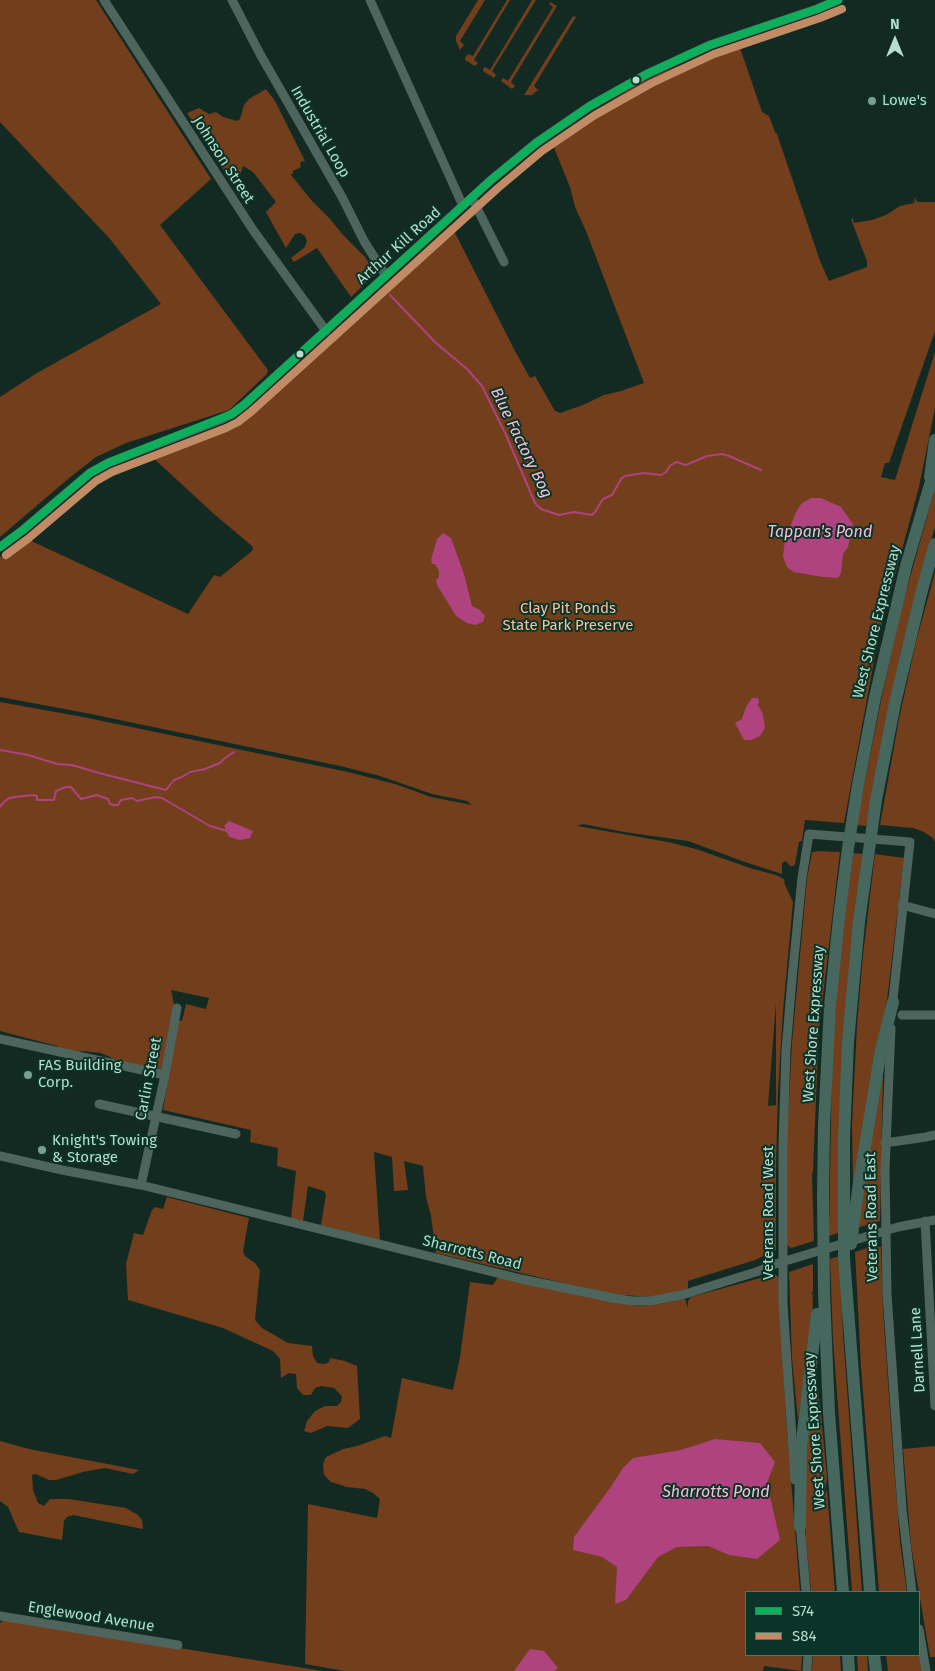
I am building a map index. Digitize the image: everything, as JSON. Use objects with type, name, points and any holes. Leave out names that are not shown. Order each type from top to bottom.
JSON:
[{"type":"highway","points":[[928,489],[935,440]]},
{"type":"highway","name":"West Shore Expressway","points":[[843,1591],[827,1381],[824,1293],[823,1175],[829,1029],[841,900],[858,785],[884,658],[906,566],[935,468]]},
{"type":"highway","points":[[870,1591],[844,1249],[844,1138],[849,1034],[863,895],[880,780],[906,658],[935,544]]},
{"type":"highway","points":[[849,1329],[851,1248],[856,1201],[881,1050],[893,1002]]},
{"type":"highway","points":[[800,1527],[801,1459],[817,1323],[818,1222],[823,1175]]},
{"type":"highway","points":[[848,1656],[849,1671]]},
{"type":"highway","points":[[874,1656],[876,1671]]},
{"type":"street","name":"Johnson Street","points":[[104,0],[249,224],[326,331]]},
{"type":"street","name":"Industrial Loop","points":[[232,0],[364,241],[386,276]]},
{"type":"street","points":[[370,0],[463,206]]},
{"type":"street","name":"Arthur Kill Road","points":[[0,547],[90,473],[108,463],[232,414],[246,404],[511,163],[561,125],[590,106],[647,74],[710,45],[838,0]]},
{"type":"street","points":[[472,198],[504,262]]},
{"type":"street","name":"Veterans Road East","points":[[810,834],[910,842],[893,1002],[885,1143],[885,1231],[887,1294],[903,1525],[912,1591]]},
{"type":"street","name":"Veterans Road West","points":[[806,1591],[785,1352],[782,1262],[782,1145],[787,1042],[796,931],[804,864],[810,834]]},
{"type":"street","points":[[902,905],[935,914]]},
{"type":"street","name":"Carlin Street","points":[[141,1185],[165,1075],[177,1008]]},
{"type":"street","points":[[902,1014],[935,1015]]},
{"type":"street","points":[[0,1039],[165,1075]]},
{"type":"street","points":[[99,1104],[236,1134]]},
{"type":"street","points":[[885,1143],[935,1135]]},
{"type":"street","name":"Sharrotts Road","points":[[0,1156],[141,1185],[520,1279],[613,1298],[650,1301],[667,1299],[885,1231],[930,1220]]},
{"type":"street","name":"Darnell Lane","points":[[930,1220],[935,1406]]},
{"type":"street","name":"Englewood Avenue","points":[[0,1616],[178,1645]]},
{"type":"street","points":[[920,1635],[926,1671]]},
{"type":"street","points":[[807,1671],[808,1656]]},
{"type":"green space","points":[[0,0],[96,0],[211,179],[160,225],[268,370],[267,374],[229,410],[126,443],[96,457],[0,537],[0,397],[37,373],[161,304],[110,239],[0,122]]},
{"type":"green space","points":[[478,0],[485,0],[460,41],[464,45],[460,50],[456,36]]},
{"type":"green space","points":[[507,0],[510,0],[474,60],[478,63],[475,66],[465,60],[465,58],[468,54],[473,56]]},
{"type":"green space","points":[[532,0],[536,0],[492,71],[496,75],[494,78],[483,71],[483,69],[485,67],[490,70]]},
{"type":"green space","points":[[550,2],[557,6],[511,82],[515,86],[512,89],[501,81],[503,78],[508,81],[553,7],[549,4]]},
{"type":"green space","points":[[573,16],[576,17],[534,86],[538,90],[532,95],[524,95]]},
{"type":"green space","name":"Clay Pit Ponds State Park Preserve","points":[[738,42],[762,112],[769,116],[777,134],[820,261],[829,281],[867,267],[867,261],[851,219],[853,219],[854,223],[872,220],[886,215],[900,206],[914,203],[915,197],[917,202],[935,202],[935,331],[889,463],[885,463],[881,477],[895,480],[935,352],[935,408],[919,487],[879,634],[844,823],[805,820],[802,841],[799,842],[795,864],[790,866],[786,861],[782,863],[782,874],[688,841],[583,824],[577,826],[668,842],[776,875],[784,879],[793,902],[778,1092],[776,1250],[755,1260],[688,1281],[688,1289],[651,1297],[606,1293],[436,1253],[431,1216],[426,1197],[423,1166],[404,1161],[408,1190],[394,1191],[392,1157],[374,1152],[380,1240],[321,1225],[326,1194],[324,1191],[308,1186],[303,1221],[291,1218],[296,1171],[277,1166],[278,1148],[250,1142],[251,1130],[163,1110],[178,1020],[182,1021],[186,1004],[206,1009],[209,998],[171,990],[175,1009],[163,1069],[123,1063],[101,1053],[75,1052],[60,1049],[57,1046],[0,1031],[0,702],[83,717],[348,772],[395,784],[431,797],[472,805],[467,801],[432,794],[380,776],[340,766],[0,697],[0,557],[27,539],[188,614],[214,575],[220,577],[253,549],[252,546],[150,455],[233,423],[451,225],[530,378],[535,376],[555,411],[560,413],[604,395],[644,383],[552,143],[556,140],[561,143],[559,138],[595,117],[600,108],[633,87],[661,73]],"holes":[[[776,1003],[776,1105],[768,1105]]]},
{"type":"green space","points":[[266,89],[275,101],[305,161],[300,162],[301,167],[293,171],[291,175],[312,201],[365,257],[372,268],[373,276],[351,297],[317,248],[294,262],[291,258],[305,247],[307,241],[305,236],[300,233],[295,234],[286,248],[266,212],[276,202],[253,172],[243,166],[238,181],[231,181],[187,113],[199,108],[209,114],[216,112],[223,117],[237,121],[240,119],[244,105],[249,99]]},
{"type":"green space","points":[[935,489],[935,527],[921,575],[866,826],[856,825],[902,606]]},
{"type":"green space","points":[[935,572],[935,842],[933,838],[924,832],[913,828],[880,825],[899,719],[916,642]]},
{"type":"green space","points":[[812,852],[840,852],[819,1029],[812,1175],[814,1241],[791,1248],[787,1245],[787,1138],[792,1042],[807,879]]},
{"type":"green space","points":[[853,853],[863,854],[838,1233],[829,1236],[832,1061],[838,972]]},
{"type":"green space","points":[[875,854],[904,858],[887,1000],[853,1186],[852,1124],[857,1025]]},
{"type":"green space","points":[[880,1077],[883,1077],[880,1221],[857,1228]]},
{"type":"green space","points":[[167,1197],[249,1218],[243,1251],[245,1256],[255,1263],[260,1270],[255,1320],[262,1328],[288,1343],[312,1346],[313,1356],[317,1363],[325,1364],[329,1362],[330,1358],[357,1366],[360,1419],[348,1428],[327,1426],[311,1433],[304,1431],[307,1421],[315,1411],[325,1406],[337,1406],[341,1402],[342,1396],[334,1388],[321,1386],[315,1388],[311,1395],[303,1395],[297,1388],[296,1374],[289,1373],[281,1378],[280,1359],[273,1351],[223,1328],[128,1300],[126,1264],[134,1233],[143,1235],[152,1210],[155,1207],[163,1209]]},
{"type":"green space","points":[[873,1246],[881,1247],[883,1310],[892,1440],[900,1542],[907,1591],[879,1591],[861,1367],[855,1252]]},
{"type":"green space","points":[[840,1256],[843,1334],[862,1591],[852,1591],[833,1340],[830,1259]]},
{"type":"green space","points":[[813,1264],[813,1292],[811,1293],[813,1295],[812,1331],[798,1420],[792,1359],[789,1272]]},
{"type":"green space","points":[[775,1274],[779,1278],[786,1417],[800,1591],[745,1591],[745,1656],[802,1656],[801,1671],[764,1666],[763,1671],[344,1671],[305,1664],[308,1504],[377,1518],[380,1499],[365,1489],[347,1487],[331,1482],[324,1475],[323,1464],[326,1457],[343,1449],[385,1436],[391,1438],[402,1378],[453,1390],[460,1357],[470,1282],[493,1285],[498,1277],[637,1306],[685,1299],[688,1308],[688,1301],[691,1297]]},
{"type":"green space","points":[[816,1371],[822,1423],[820,1425],[822,1425],[827,1478],[825,1491],[827,1490],[835,1591],[811,1591],[806,1540],[804,1474]]},
{"type":"green space","points":[[0,1441],[29,1449],[139,1470],[133,1474],[105,1468],[56,1480],[49,1480],[36,1474],[32,1475],[33,1490],[38,1503],[44,1506],[50,1499],[69,1499],[126,1508],[138,1515],[142,1520],[143,1529],[73,1515],[67,1517],[64,1521],[62,1540],[19,1532],[8,1507],[0,1501]]},
{"type":"green space","points":[[935,1446],[935,1657],[930,1657],[911,1545],[903,1449]]},
{"type":"green space","points":[[4,1620],[323,1671],[0,1671],[0,1623]]},
{"type":"green space","points":[[813,1656],[840,1656],[841,1671],[812,1671]]},
{"type":"green space","points":[[857,1656],[867,1656],[868,1671],[858,1671]]},
{"type":"green space","points":[[886,1656],[919,1656],[922,1671],[888,1671]]},
{"type":"water","name":"Tappan's Pond","points":[[811,498],[821,498],[841,507],[853,524],[848,547],[843,554],[841,573],[838,578],[794,572],[787,567],[783,556],[785,540],[796,512],[801,504]]},
{"type":"water","points":[[443,533],[451,538],[464,574],[472,606],[480,610],[485,616],[483,622],[475,625],[467,623],[456,616],[437,585],[436,580],[439,577],[439,571],[435,564],[432,564],[431,560],[437,539]]},
{"type":"water","points":[[752,698],[759,700],[758,705],[763,714],[765,728],[760,736],[751,740],[744,740],[735,723],[742,719],[746,707]]},
{"type":"water","points":[[229,821],[253,831],[250,838],[240,840],[229,837],[224,826]]},
{"type":"water","name":"Sharrotts Pond","points":[[715,1439],[760,1443],[775,1462],[767,1483],[780,1540],[757,1559],[729,1555],[708,1546],[677,1547],[658,1557],[626,1600],[615,1604],[617,1567],[602,1557],[573,1550],[574,1537],[623,1468],[633,1458],[681,1450]]},
{"type":"water","points":[[530,1649],[544,1651],[558,1668],[554,1671],[514,1671]]},
{"type":"waterway","name":"Blue Factory Bog","points":[[390,295],[436,343],[467,369],[482,386],[506,435],[535,503],[541,509],[559,515],[574,512],[592,515],[603,499],[612,495],[621,479],[625,476],[644,473],[661,475],[676,462],[686,465],[707,456],[722,454],[761,470]]},
{"type":"waterway","points":[[0,750],[28,755],[57,764],[72,765],[166,790],[174,780],[190,772],[220,763],[234,752]]},
{"type":"waterway","points":[[0,807],[9,798],[15,797],[33,795],[37,796],[37,800],[54,800],[56,791],[71,787],[81,799],[97,795],[108,799],[110,804],[113,805],[118,805],[121,800],[132,798],[137,801],[156,797],[162,798],[210,826],[227,831]]},
{"type":"transit line","name":"S74","points":[[0,547],[90,473],[108,463],[232,414],[491,180],[536,143],[590,106],[647,74],[710,45],[817,9],[838,0]]},
{"type":"transit line","name":"S84","points":[[6,555],[96,481],[112,472],[238,422],[498,188],[542,151],[595,115],[652,83],[714,54],[842,9]]},
{"type":"place","name":"Lowe's","points":[[872,101]]},
{"type":"place","name":"FAS Building Corp.","points":[[28,1075]]},
{"type":"place","name":"Knight's Towing & Storage","points":[[42,1150]]}]
